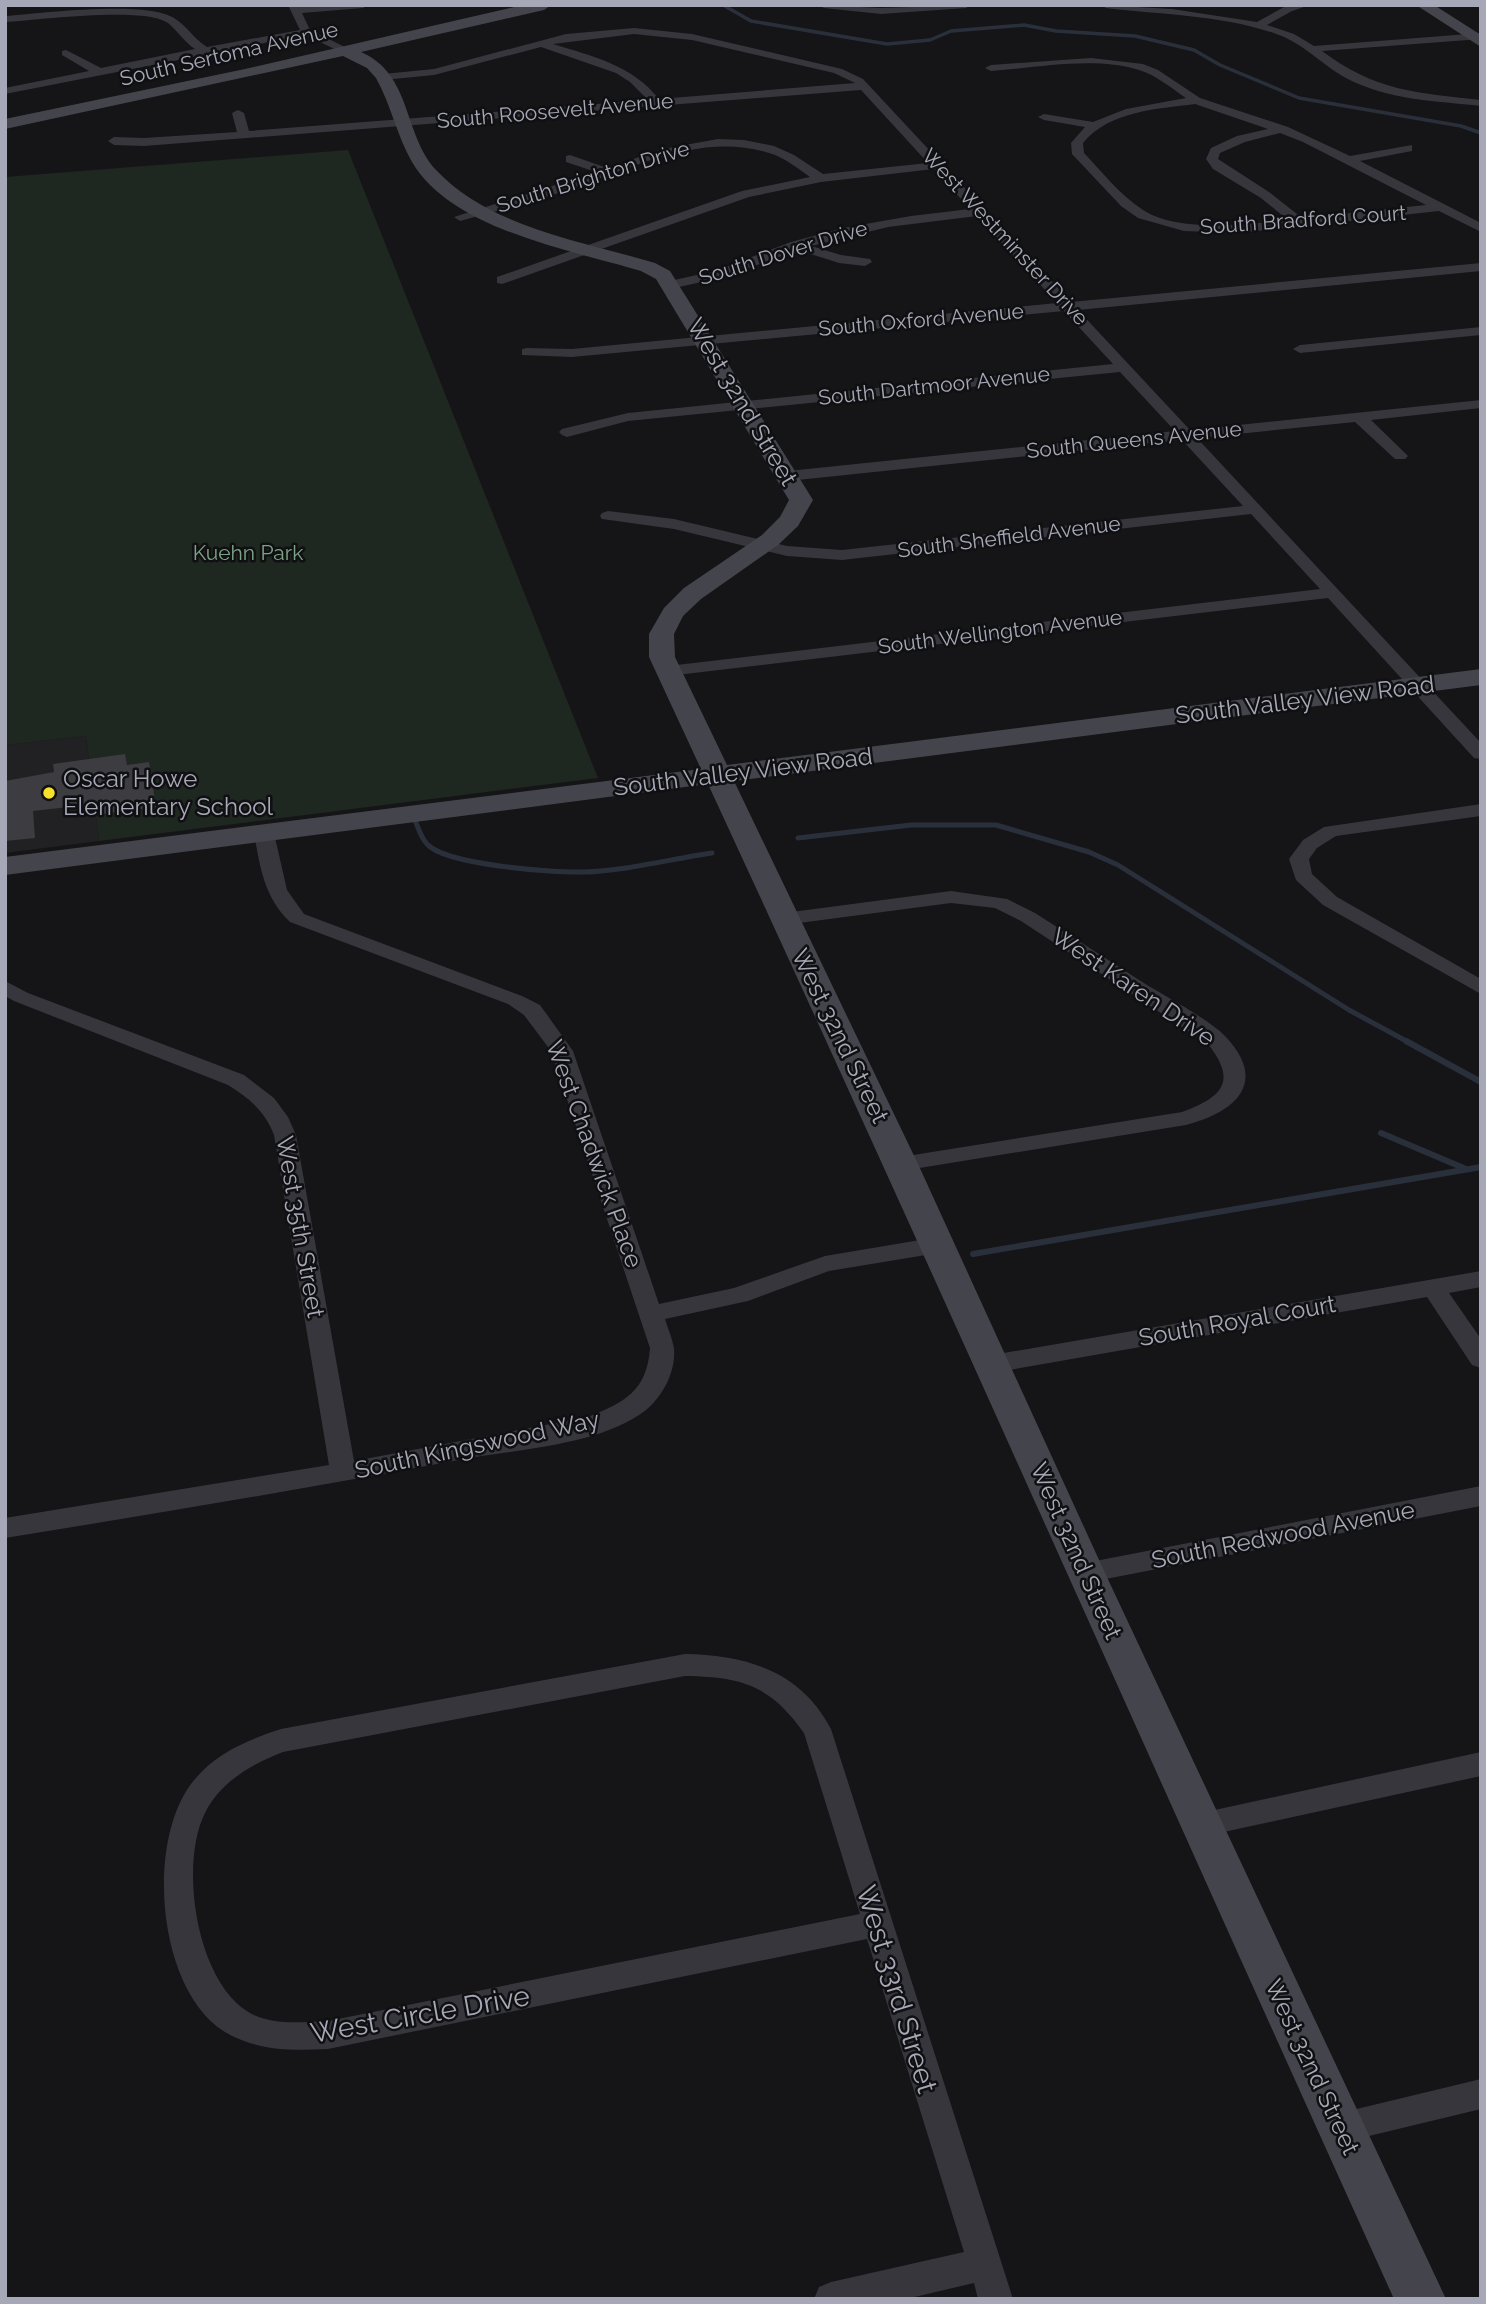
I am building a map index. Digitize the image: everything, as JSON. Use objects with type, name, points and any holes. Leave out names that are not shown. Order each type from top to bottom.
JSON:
[{"type":"street","points":[[5,91],[306,32],[294,8],[363,5]]},
{"type":"street","name":"South Sertoma Avenue","points":[[5,124],[246,74],[544,5]]},
{"type":"street","points":[[824,5],[881,11],[966,5]]},
{"type":"street","points":[[1106,5],[1143,8],[1257,26],[1290,36],[1348,74],[1366,82],[1420,94],[1481,103]]},
{"type":"street","points":[[1257,26],[1288,9],[1305,5]]},
{"type":"street","points":[[1423,5],[1478,38]]},
{"type":"street","points":[[5,19],[109,12],[146,13],[171,20],[191,42],[205,50]]},
{"type":"street","name":"West 32nd Street","points":[[306,32],[376,68],[383,77],[426,170],[471,214],[648,267],[663,275],[802,500],[799,511],[761,545],[680,604],[665,623],[657,644],[901,1164],[1085,1573],[1420,2299]]},
{"type":"street","name":"West Westminster Drive","points":[[383,77],[441,71],[540,43],[604,32],[667,33],[838,71],[866,86],[1481,754]]},
{"type":"street","points":[[1312,49],[1478,38]]},
{"type":"street","points":[[540,43],[622,71],[640,82],[656,103]]},
{"type":"street","points":[[66,53],[100,72]]},
{"type":"street","points":[[991,68],[1076,61],[1118,62],[1154,72],[1196,100],[1284,129],[1479,225]]},
{"type":"street","name":"South Roosevelt Avenue","points":[[114,141],[144,142],[244,135],[866,86]]},
{"type":"street","points":[[1044,117],[1093,125],[1124,114],[1196,100]]},
{"type":"street","points":[[238,113],[244,135]]},
{"type":"street","name":"South Bradford Court","points":[[1093,125],[1080,138],[1078,154],[1125,203],[1142,215],[1172,226],[1197,229],[1300,223],[1443,207]]},
{"type":"street","points":[[1284,129],[1230,143],[1215,151],[1212,159],[1217,166],[1265,194],[1300,223]]},
{"type":"street","name":"South Brighton Drive","points":[[471,214],[528,200],[686,146],[725,143],[774,150],[821,178]]},
{"type":"street","points":[[1348,160],[1408,148]]},
{"type":"street","points":[[570,159],[608,172]]},
{"type":"street","points":[[502,280],[736,197],[821,178],[939,166]]},
{"type":"street","name":"South Dover Drive","points":[[670,285],[712,278],[796,246],[867,226],[980,212]]},
{"type":"street","points":[[796,246],[839,259],[865,262]]},
{"type":"street","name":"South Oxford Avenue","points":[[527,352],[572,352],[704,341],[1481,267]]},
{"type":"street","points":[[1300,349],[1481,331]]},
{"type":"street","name":"South Dartmoor Avenue","points":[[567,432],[628,417],[1125,367]]},
{"type":"street","name":"South Queens Avenue","points":[[788,476],[1481,404]]},
{"type":"street","points":[[1359,417],[1400,456]]},
{"type":"street","name":"South Sheffield Avenue","points":[[761,545],[807,554],[861,554],[1256,509]]},
{"type":"street","points":[[608,516],[674,524],[761,545]]},
{"type":"street","name":"South Wellington Avenue","points":[[668,671],[1332,593]]},
{"type":"street","name":"South Valley View Road","points":[[5,866],[1481,677]]},
{"type":"street","points":[[1481,810],[1331,831],[1310,844],[1299,859],[1303,876],[1330,901],[1481,988]]},
{"type":"street","name":"West Chadwick Place","points":[[264,833],[276,892],[288,911],[297,918],[492,989],[532,1010],[543,1021],[562,1051],[651,1314]]},
{"type":"street","name":"West Karen Drive","points":[[784,919],[938,897],[966,897],[1000,903],[1028,918],[1216,1039],[1232,1060],[1236,1072],[1237,1084],[1230,1095],[1206,1111],[1186,1118],[901,1164]]},
{"type":"street","name":"West 35th Street","points":[[5,987],[21,997],[236,1080],[254,1091],[279,1117],[285,1135],[343,1473]]},
{"type":"street","points":[[651,1314],[739,1295],[825,1264],[938,1245]]},
{"type":"street","name":"South Royal Court","points":[[992,1364],[1481,1279]]},
{"type":"street","points":[[1433,1287],[1481,1359]]},
{"type":"street","name":"South Kingswood Way","points":[[5,1528],[343,1473],[586,1426],[632,1407],[654,1385],[662,1363],[662,1349],[651,1314]]},
{"type":"street","name":"South Redwood Avenue","points":[[1085,1573],[1481,1496]]},
{"type":"street","name":"West Circle Drive","points":[[784,1689],[744,1669],[722,1665],[685,1665],[281,1741],[253,1751],[225,1767],[209,1784],[194,1803],[181,1833],[178,1862],[181,1900],[188,1953],[196,1975],[220,2010],[255,2031],[289,2037],[328,2035],[876,1924]]},
{"type":"street","name":"West 33rd Street","points":[[784,1689],[800,1703],[817,1729],[876,1924],[996,2299]]},
{"type":"street","points":[[1201,1825],[1481,1764]]},
{"type":"street","points":[[1340,2128],[1481,2094]]},
{"type":"street","points":[[831,2299],[984,2264]]},
{"type":"shaded area","name":"Oscar Howe Elementary School","points":[[86,736],[99,841],[5,853],[5,745]]},
{"type":"green space","name":"Kuehn Park","points":[[348,150],[598,778],[99,841],[86,736],[5,745],[5,177]]},
{"type":"building","name":"Oscar Howe Elementary School","points":[[125,754],[127,765],[149,762],[156,807],[87,816],[86,805],[33,811],[35,838],[5,841],[5,781],[54,772],[53,764]]},
{"type":"waterway","points":[[723,5],[751,21],[887,44],[930,40],[951,31],[1024,25],[1056,31],[1135,36],[1194,50],[1220,65],[1299,98],[1461,126],[1481,133]]},
{"type":"waterway","points":[[413,815],[427,844],[438,851],[501,866],[584,872],[632,867],[712,853]]},
{"type":"waterway","points":[[798,838],[911,825],[996,825],[1089,852],[1118,865],[1349,1010],[1410,1043]]},
{"type":"waterway","points":[[1406,1041],[1481,1082]]},
{"type":"waterway","points":[[1381,1133],[1466,1169]]},
{"type":"waterway","points":[[973,1254],[1481,1167]]},
{"type":"place","name":"Oscar Howe Elementary School","points":[[49,793]]}]
